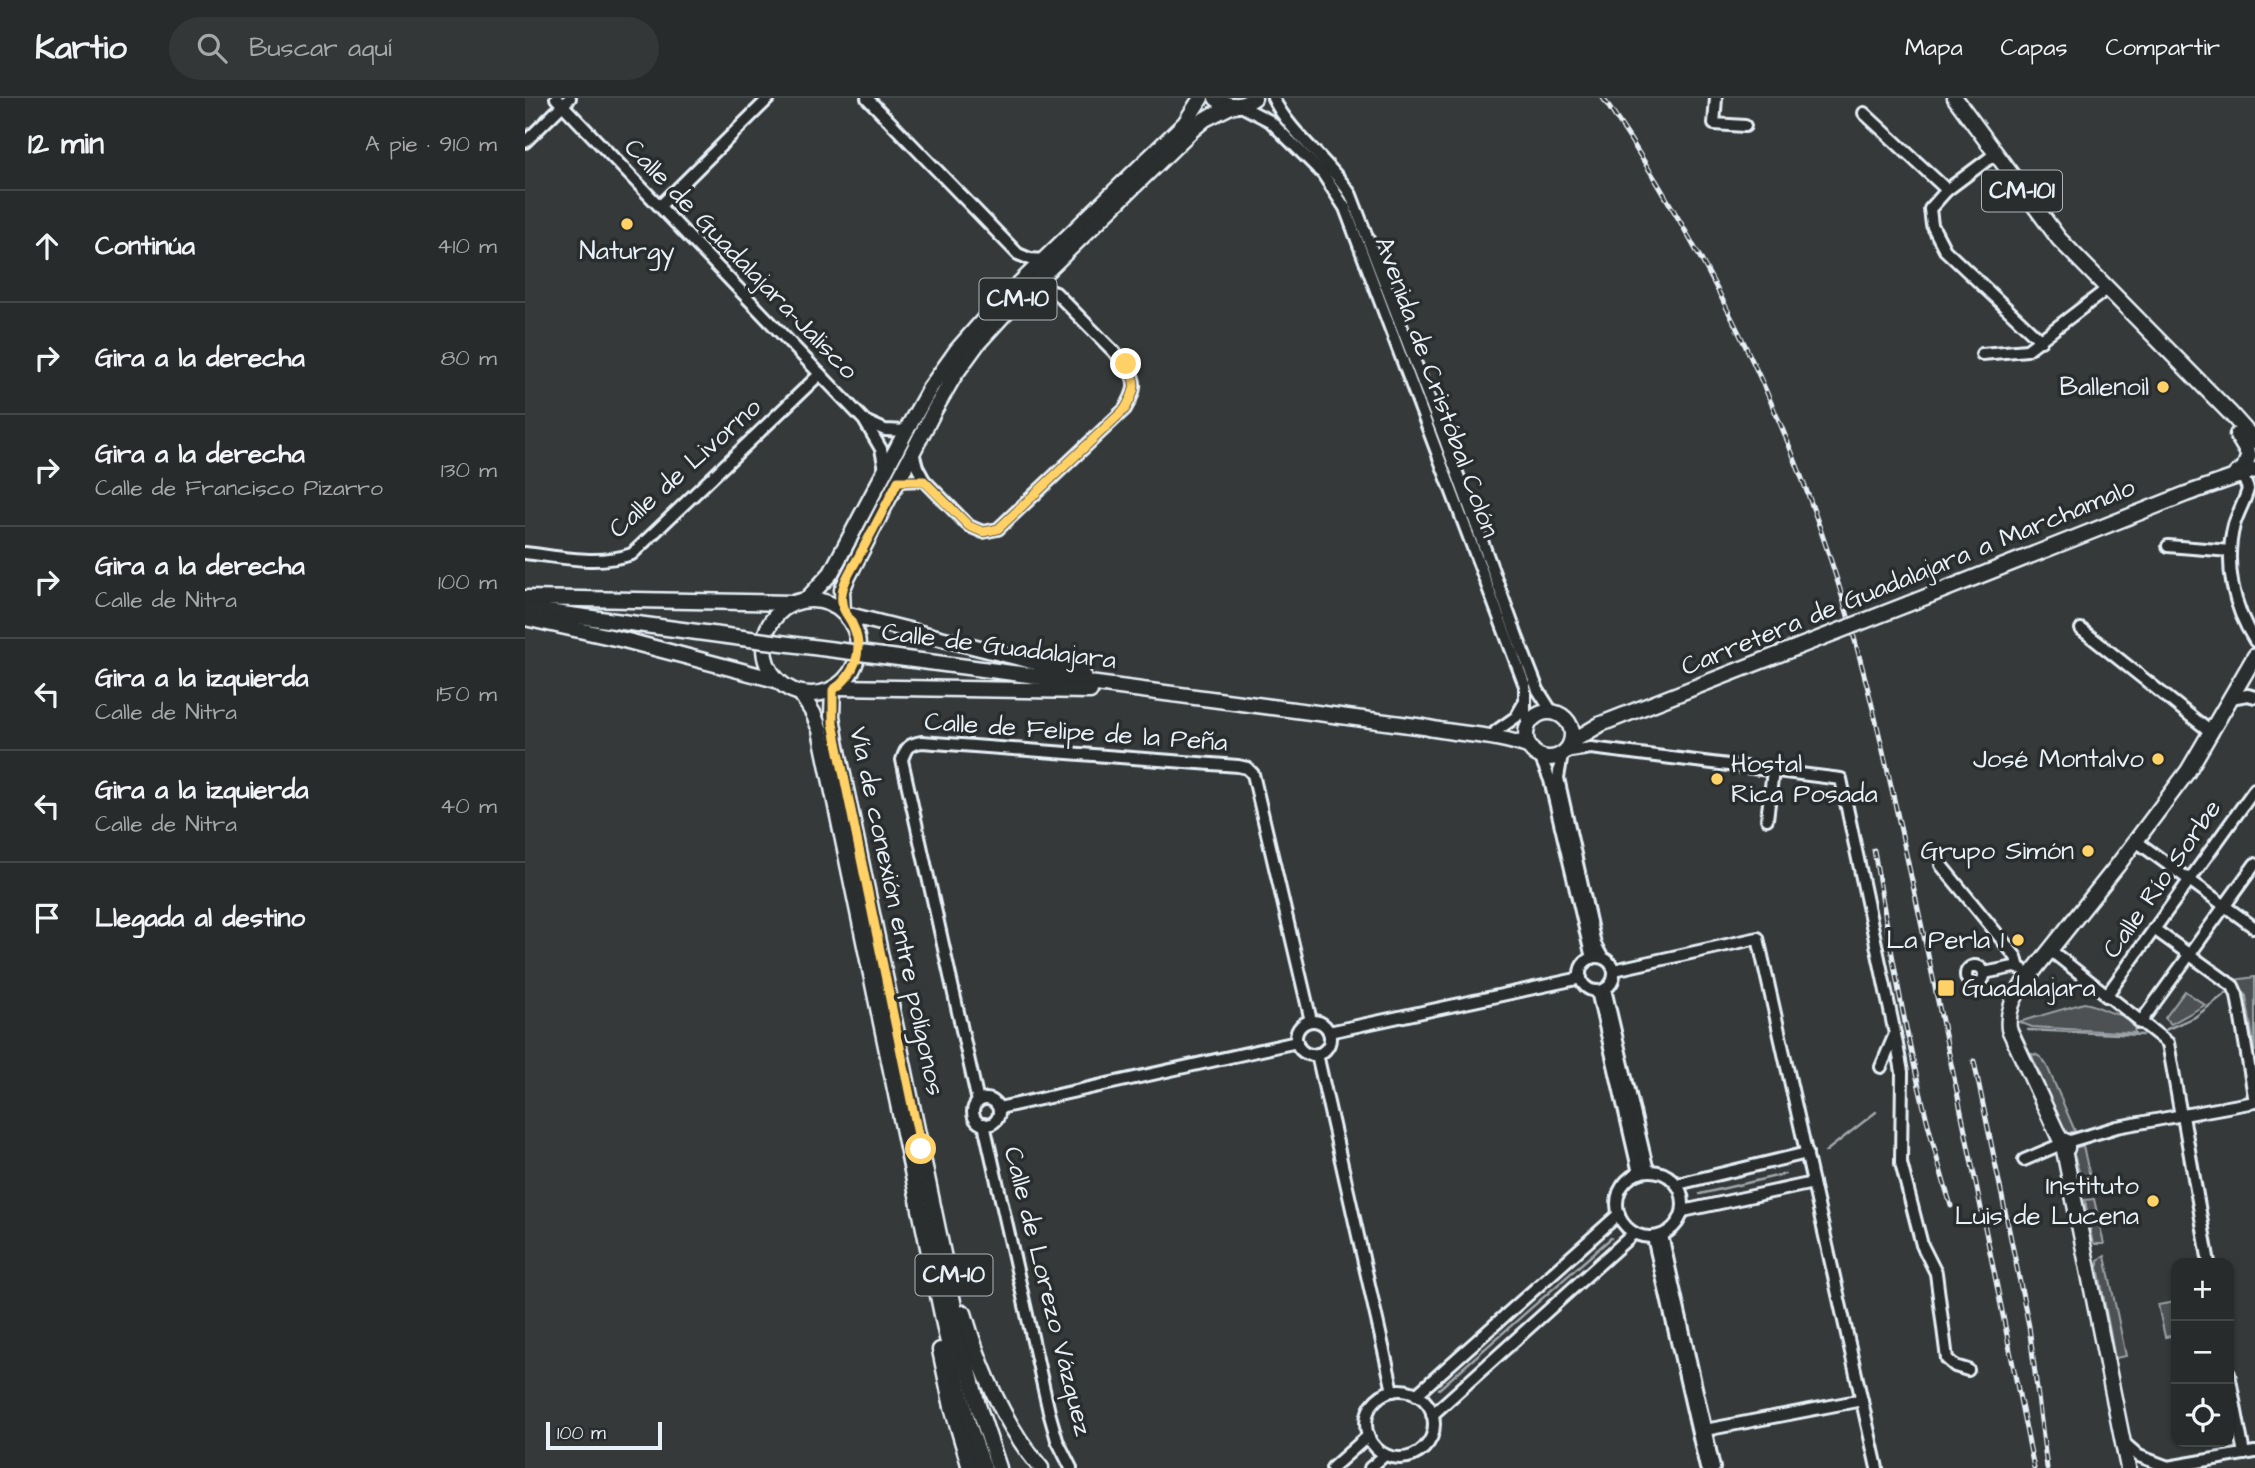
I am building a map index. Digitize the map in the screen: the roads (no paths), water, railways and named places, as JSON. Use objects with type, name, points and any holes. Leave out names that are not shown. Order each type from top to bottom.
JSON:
[{"type":"main road","name":"CM-10","points":[[1047,264],[1185,123],[1201,98]]},
{"type":"main road","points":[[1216,98],[1236,105]]},
{"type":"main road","name":"CM-10","points":[[776,680],[767,665],[763,650],[765,635],[776,616],[801,601],[831,573],[906,431],[952,356],[981,322],[1028,282],[1198,124],[1254,98]]},
{"type":"main road","name":"CM-101","points":[[1955,98],[2052,232],[2255,441]]},
{"type":"main road","name":"CM-10","points":[[844,613],[844,585],[944,392],[966,359],[1028,282]]},
{"type":"main road","name":"CM-101","points":[[2158,341],[2175,365],[2255,452]]},
{"type":"main road","points":[[2233,476],[2244,468],[2249,455],[2237,435]]},
{"type":"main road","name":"Carretera de Guadalajara a Marchamalo","points":[[1569,742],[1601,724],[2233,476],[2255,470]]},
{"type":"main road","points":[[525,598],[829,603],[844,613],[1086,675],[1233,696],[1263,705]]},
{"type":"main road","name":"Calle de Guadalajara","points":[[525,609],[1424,727],[1506,739],[1535,752]]},
{"type":"main road","points":[[835,689],[848,678],[855,666],[858,652],[858,638],[844,613]]},
{"type":"main road","points":[[525,618],[624,640],[776,680],[801,694],[859,688],[1058,690],[1189,695]]},
{"type":"main road","points":[[2128,1468],[2062,1145],[2009,1029],[2008,1018],[2025,971],[2050,950],[2188,771],[2255,656]]},
{"type":"main road","points":[[2222,716],[2255,666]]},
{"type":"main road","points":[[832,716],[846,694],[859,688]]},
{"type":"main road","name":"Vía de conexión entre polígonos","points":[[835,689],[832,716],[953,1363],[968,1423],[984,1468]]},
{"type":"main road","name":"Vía de conexión entre polígonos","points":[[801,694],[820,730],[961,1340],[978,1405],[999,1468]]},
{"type":"main road","points":[[1552,712],[1562,715],[1569,742],[1550,758],[1535,752],[1526,736],[1529,725],[1538,715],[1552,712]]},
{"type":"main road","name":"Calle de Guadalajara","points":[[1424,727],[1496,731],[1529,725]]},
{"type":"main road","name":"CM-10","points":[[897,1067],[895,1122],[946,1382],[970,1468]]},
{"type":"main road","name":"CM-10","points":[[897,1067],[939,1201],[961,1302],[973,1342],[1003,1410],[1020,1440],[1041,1468]]},
{"type":"street","points":[[660,206],[769,98]]},
{"type":"street","points":[[867,98],[1019,254],[1047,264],[1056,293]]},
{"type":"street","name":"Avenida de Cristóbal Colón","points":[[1273,98],[1290,124],[1327,162],[1351,195],[1518,639],[1538,690],[1552,712]]},
{"type":"street","points":[[1716,98],[1714,124],[1745,126]]},
{"type":"street","points":[[525,142],[563,100]]},
{"type":"street","name":"Calle de Guadalajara-Jalisco","points":[[563,100],[864,420],[881,449],[885,469]]},
{"type":"street","name":"Avenida de Cristóbal Colón","points":[[1236,105],[1270,121],[1323,174],[1345,208],[1525,686],[1529,725]]},
{"type":"street","points":[[1864,113],[1947,190]]},
{"type":"street","points":[[1995,154],[1927,206],[1932,225],[1945,250],[2041,341]]},
{"type":"street","points":[[913,452],[924,481],[969,526],[983,532],[998,529],[1125,409],[1135,393],[1133,375],[1126,364],[1056,293],[1028,282],[1019,254]]},
{"type":"street","points":[[1982,354],[2027,350],[2107,289]]},
{"type":"street","name":"Calle de Livorno","points":[[525,552],[595,561],[613,560],[632,554],[820,374]]},
{"type":"street","name":"Calle de Guadalajara-Jalisco","points":[[864,420],[885,430],[906,431]]},
{"type":"street","points":[[2233,476],[2246,482],[2248,489],[2235,524],[2229,551],[2233,588],[2241,615],[2255,641]]},
{"type":"street","points":[[898,481],[924,481]]},
{"type":"street","points":[[2246,498],[2255,487]]},
{"type":"street","points":[[2168,546],[2229,551]]},
{"type":"street","points":[[2081,629],[2212,733]]},
{"type":"street","points":[[2236,697],[2255,696]]},
{"type":"street","points":[[1496,731],[1516,717],[1525,701]]},
{"type":"street","name":"Calle de Felipe de la Peña","points":[[978,1102],[902,760],[906,748],[912,744],[922,742],[1238,765],[1247,768],[1253,774],[1311,1021]]},
{"type":"street","points":[[1597,957],[1559,778],[1569,742],[1591,748],[1841,779],[1902,1072],[1901,1163],[1922,1245],[1936,1273],[1947,1359],[1955,1366],[1968,1370]]},
{"type":"street","points":[[1535,752],[1548,768],[1597,957]]},
{"type":"street","points":[[1767,818],[1773,771]]},
{"type":"street","name":"Calle Río Sorbe","points":[[2106,996],[2255,789]]},
{"type":"street","points":[[2136,841],[2255,928]]},
{"type":"street","points":[[1941,864],[2025,971],[1984,973]]},
{"type":"street","points":[[2140,1023],[2255,864]]},
{"type":"street","points":[[2024,1160],[2117,1127],[2255,1102],[2237,995],[2233,986],[2154,929]]},
{"type":"street","points":[[1614,970],[1758,939],[1877,1468]]},
{"type":"street","points":[[2050,950],[2168,1043],[2208,1258]]},
{"type":"street","points":[[1597,957],[1610,962],[1614,970],[1612,983],[1601,990],[1587,987],[1581,978],[1581,968],[1597,957]]},
{"type":"street","points":[[1329,1032],[1581,978]]},
{"type":"street","points":[[1601,990],[1644,1172]]},
{"type":"street","points":[[1311,1021],[1321,1023],[1329,1032],[1328,1047],[1317,1054],[1303,1051],[1297,1042],[1298,1031],[1311,1021]]},
{"type":"street","points":[[1881,1068],[1895,1034]]},
{"type":"street","points":[[999,1108],[1297,1042]]},
{"type":"street","points":[[1317,1054],[1393,1391]]},
{"type":"street","points":[[985,1099],[992,1100],[999,1108],[997,1119],[992,1124],[984,1125],[974,1115],[978,1102],[985,1099]]},
{"type":"street","name":"Calle de Lorezo Vázquez","points":[[984,1125],[1049,1412],[1070,1468]]},
{"type":"street","points":[[1678,1184],[1807,1153]]},
{"type":"street","points":[[1644,1172],[1662,1172],[1678,1184],[1683,1194],[1683,1211],[1676,1226],[1657,1236],[1634,1233],[1621,1221],[1617,1201],[1625,1182],[1644,1172]]},
{"type":"street","points":[[1683,1211],[1813,1183]]},
{"type":"street","points":[[1416,1395],[1619,1214]]},
{"type":"street","points":[[1432,1415],[1634,1233]]},
{"type":"street","points":[[1657,1236],[1714,1468]]},
{"type":"street","points":[[1657,1236],[1706,1468]]},
{"type":"street","points":[[2123,1443],[2139,1456],[2166,1468],[2249,1453],[2232,1384]]},
{"type":"street","points":[[1405,1468],[1374,1446],[1366,1425],[1373,1404],[1381,1396],[1393,1391],[1416,1395],[1430,1407],[1434,1429],[1430,1440],[1418,1453],[1413,1468]]},
{"type":"street","points":[[1705,1430],[1862,1400]]},
{"type":"street","points":[[1332,1468],[1368,1436]]},
{"type":"street","points":[[1370,1468],[1389,1456],[1404,1458],[1418,1453]]},
{"type":"waterway","points":[[2165,1030],[2195,1017],[2226,993]]},
{"type":"waterway","points":[[2028,1030],[2142,1035]]},
{"type":"waterway","points":[[1825,1152],[1876,1112]]},
{"type":"waterway","points":[[1700,1194],[1785,1174]]},
{"type":"waterway","points":[[1439,1389],[1611,1238]]},
{"type":"railway","points":[[1603,98],[1670,204],[1730,314],[1782,428],[1842,596],[1894,800],[2034,1468]]},
{"type":"railway","points":[[1874,850],[1916,1074],[1951,1206]]},
{"type":"railway","points":[[1974,1061],[2029,1326],[2047,1468]]},
{"type":"place","name":"Naturgy","points":[[627,224]]},
{"type":"place","name":"Ballenoil","points":[[2163,387]]},
{"type":"place","name":"José Montalvo","points":[[2158,759]]},
{"type":"place","name":"Hostal Rica Posada","points":[[1717,779]]},
{"type":"place","name":"Grupo Simón","points":[[2088,851]]},
{"type":"place","name":"La Perla 1","points":[[2018,940]]},
{"type":"place","name":"Guadalajara","points":[[1946,988]]},
{"type":"place","name":"Instituto Luis de Lucena","points":[[2153,1201]]}]
